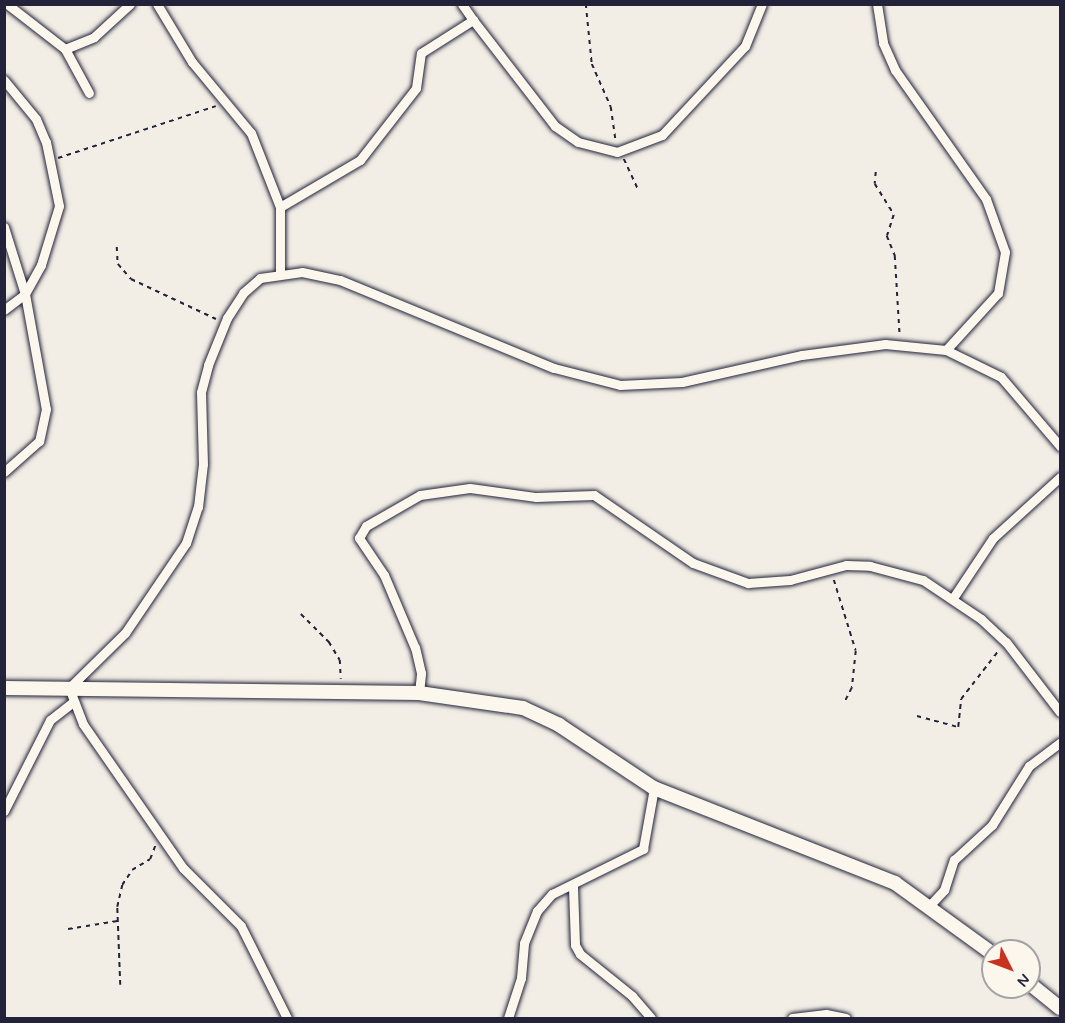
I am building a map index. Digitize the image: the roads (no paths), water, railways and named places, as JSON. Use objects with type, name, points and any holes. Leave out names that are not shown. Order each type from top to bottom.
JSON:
[{"type":"main road","points":[[4,688],[71,695],[418,693],[523,708],[559,725],[654,788],[758,833],[860,868],[930,905],[981,945]]},
{"type":"main road","points":[[1041,993],[1060,1008]]},
{"type":"street","points":[[7,4],[65,49],[89,93]]},
{"type":"street","points":[[65,49],[94,37],[130,4]]},
{"type":"street","points":[[157,4],[192,62],[263,156],[280,207],[280,273]]},
{"type":"street","points":[[462,4],[555,126],[578,142],[617,152],[651,143],[671,127],[745,46],[762,4]]},
{"type":"street","points":[[877,4],[883,43],[895,70],[986,199],[1005,252],[998,292],[946,350]]},
{"type":"street","points":[[280,207],[360,160],[416,88],[421,53],[473,20]]},
{"type":"street","points":[[4,80],[36,119],[51,160],[59,206],[53,239],[25,294],[4,310]]},
{"type":"street","points":[[4,227],[25,294],[40,362],[45,426],[23,459],[4,472]]},
{"type":"street","points":[[4,811],[50,720],[124,633],[186,543],[198,507],[203,464],[201,392],[225,323],[243,293],[260,278],[280,273],[340,280],[554,368],[620,385],[681,382],[802,355],[901,344],[946,350],[1000,377],[1060,446]]},
{"type":"street","points":[[953,598],[993,538],[1060,477]]},
{"type":"street","points":[[418,693],[422,673],[415,648],[384,575],[359,537],[366,526],[420,495],[470,488],[536,497],[583,492],[614,507],[693,562],[748,583],[790,580],[831,567],[870,566],[904,573],[953,598],[1006,642],[1060,712]]},
{"type":"street","points":[[71,695],[83,724],[198,887],[241,926],[287,1018]]},
{"type":"street","points":[[930,905],[944,890],[954,860],[992,825],[1029,766],[1060,743]]},
{"type":"street","points":[[508,1018],[530,925],[552,894],[573,887],[611,862],[643,849],[654,788]]},
{"type":"street","points":[[573,887],[577,900],[574,945],[651,1018]]},
{"type":"street","points":[[792,1018],[826,1014],[846,1018]]}]
